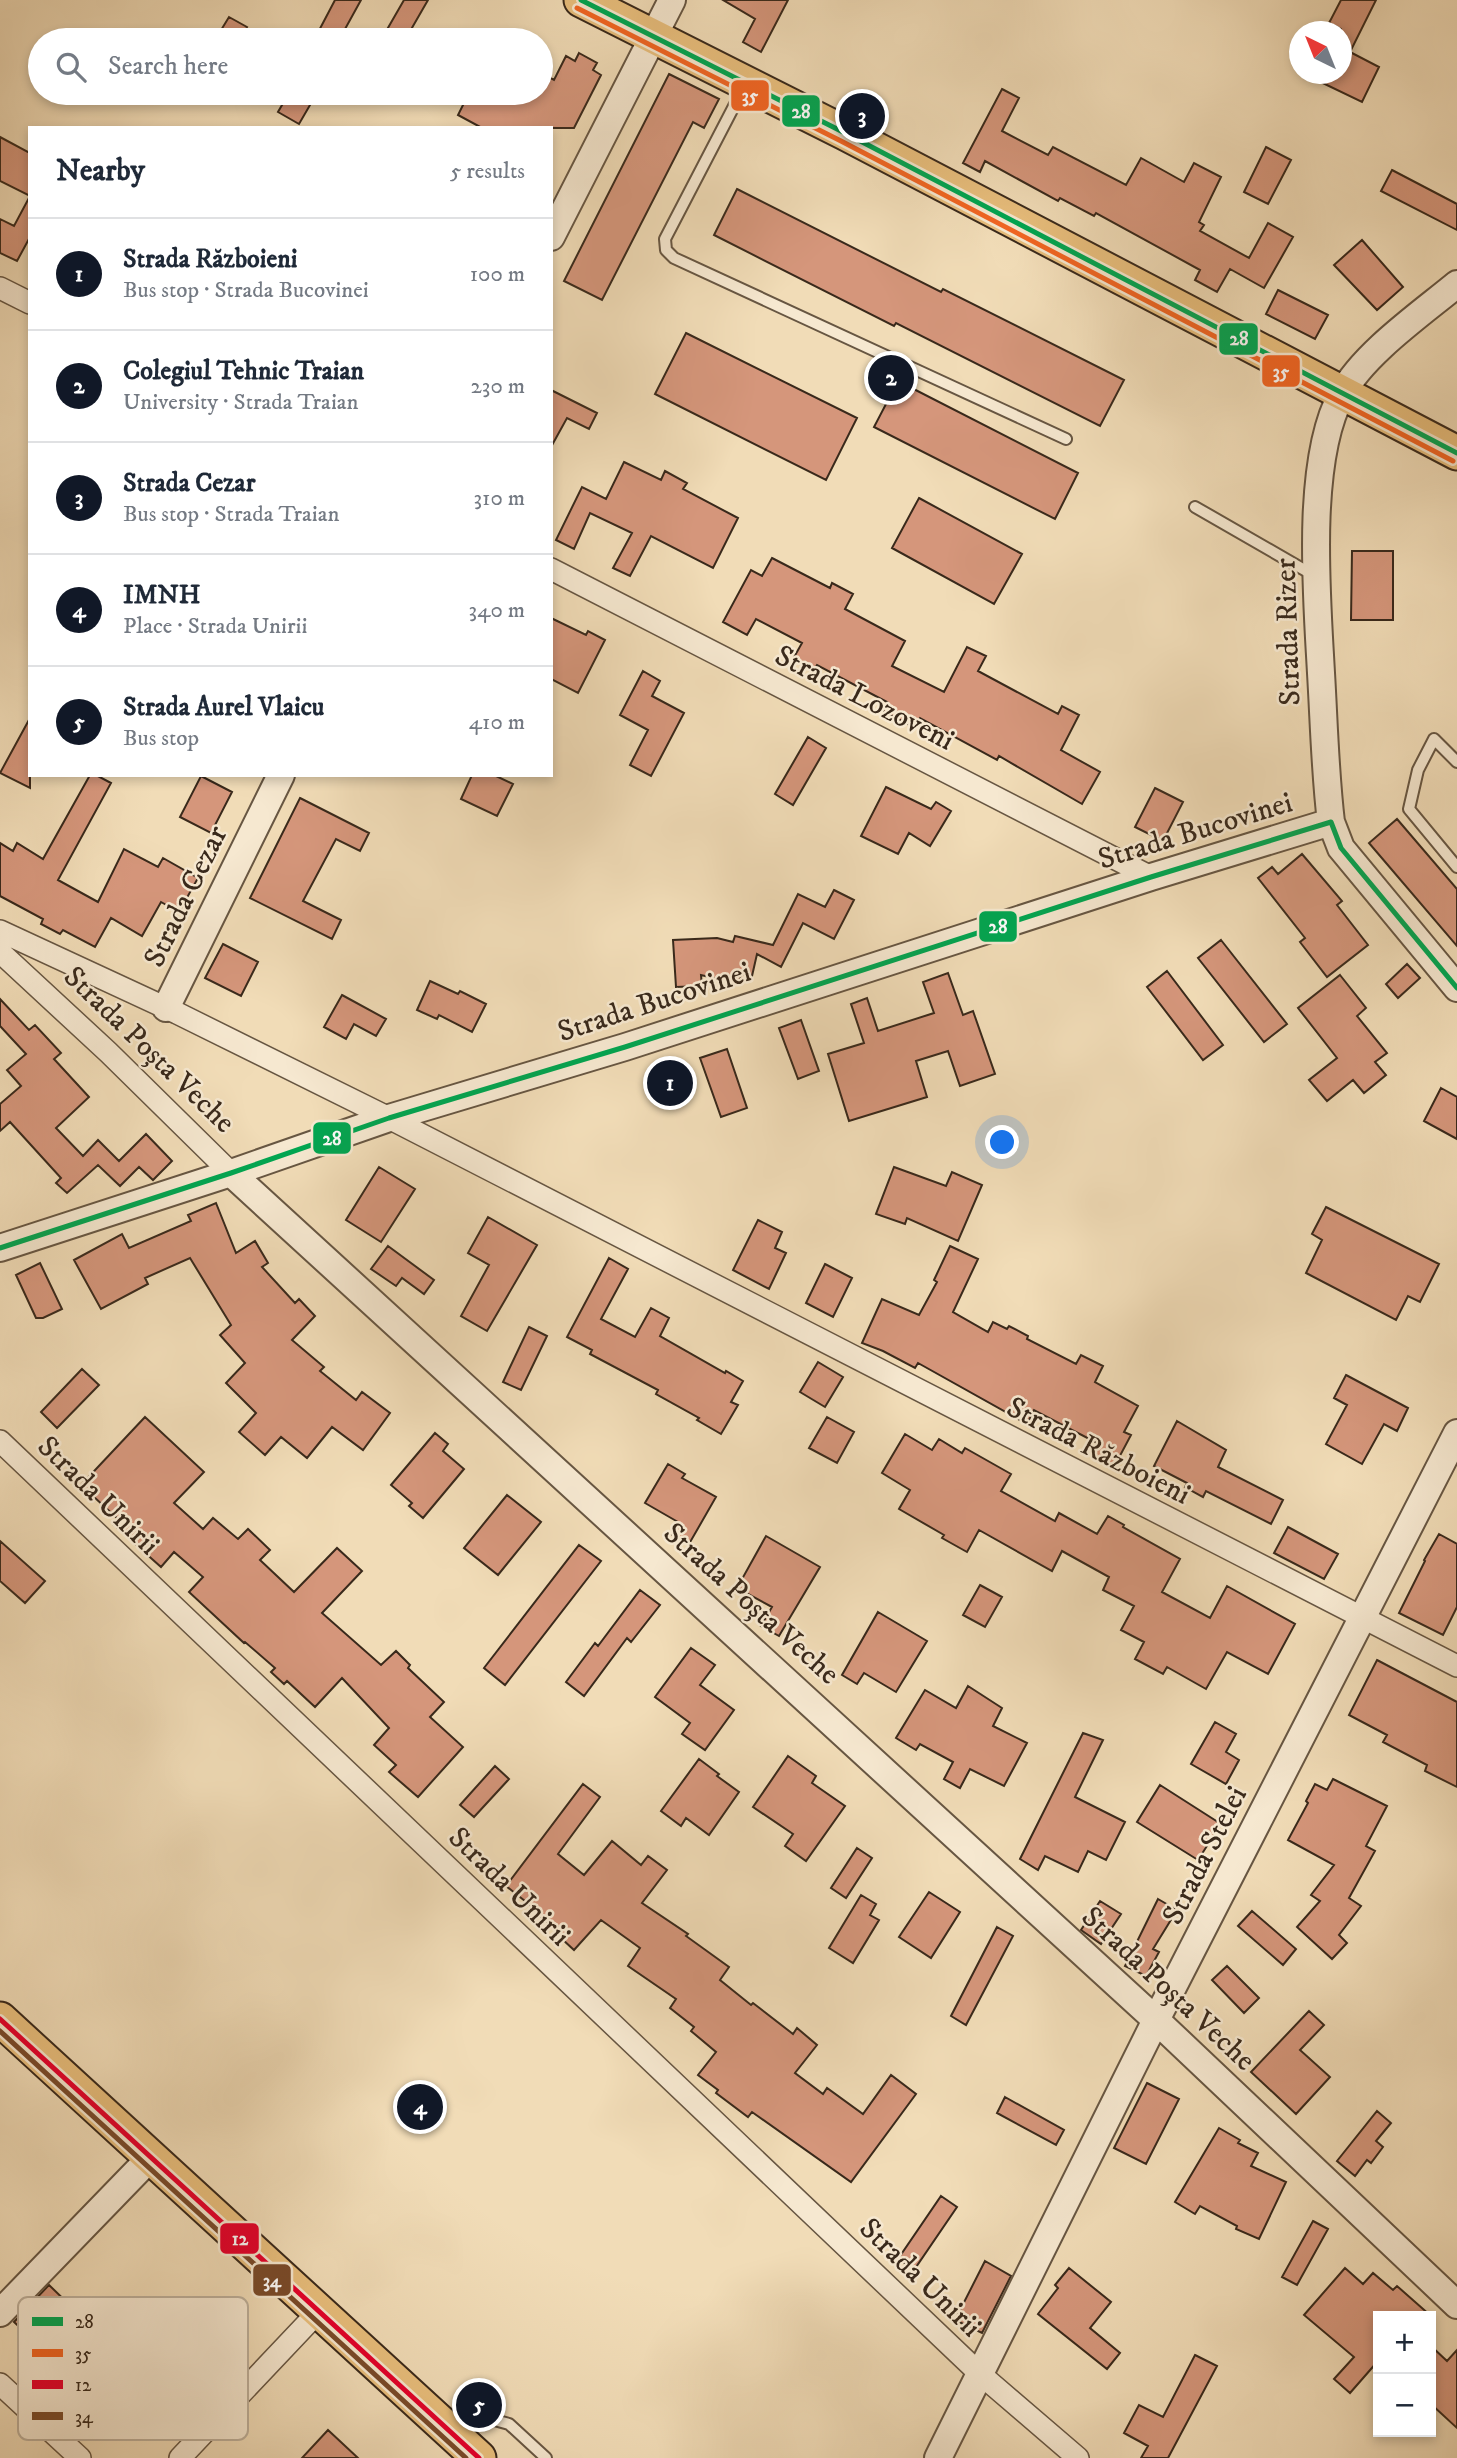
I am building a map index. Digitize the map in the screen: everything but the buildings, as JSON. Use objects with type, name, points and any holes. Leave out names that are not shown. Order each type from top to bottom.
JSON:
[{"type":"main road","points":[[581,0],[1457,453]]},
{"type":"main road","points":[[0,2019],[479,2458]]},
{"type":"street","points":[[553,233],[672,0]]},
{"type":"street","name":"Strada Rizer","points":[[1457,284],[1380,349],[1342,393],[1328,427],[1322,454],[1317,577],[1331,822],[1341,848],[1457,988]]},
{"type":"street","points":[[0,288],[28,302]]},
{"type":"street","name":"Strada Lozoveni","points":[[553,570],[1151,877]]},
{"type":"street","name":"Strada Cezar","points":[[166,1008],[281,777]]},
{"type":"street","name":"Strada Bucovinei","points":[[0,1248],[389,1118],[625,1047],[1151,877],[1331,822]]},
{"type":"street","name":"Strada Războieni","points":[[0,931],[166,1008],[389,1118],[1457,1667]]},
{"type":"street","name":"Strada Poșta Veche","points":[[0,952],[108,1052],[231,1173],[1156,2020],[1457,2305]]},
{"type":"street","name":"Strada Stelei","points":[[937,2458],[1156,2020],[1457,1433]]},
{"type":"street","name":"Strada Unirii","points":[[0,1441],[979,2373],[1078,2458]]},
{"type":"street","points":[[0,2313],[152,2156]]},
{"type":"street","points":[[248,2386],[320,2310]]},
{"type":"street","points":[[0,2384],[18,2401]]},
{"type":"street","points":[[61,2440],[80,2458]]},
{"type":"street","points":[[180,2458],[197,2440]]},
{"type":"lane","points":[[746,83],[665,239],[667,250],[674,258],[1066,439]]},
{"type":"lane","points":[[1195,506],[1317,577]]},
{"type":"lane","points":[[1457,762],[1434,739],[1418,770],[1409,809],[1457,867]]},
{"type":"lane","points":[[440,2421],[476,2415],[509,2424],[546,2458]]},
{"type":"transit line","name":"28","points":[[581,0],[845,133],[1457,453]]},
{"type":"transit line","name":"35","points":[[577,8],[841,141],[1453,461]]},
{"type":"transit line","name":"28","points":[[1331,822],[1341,848],[1457,988]]},
{"type":"transit line","name":"28","points":[[0,1248],[389,1118],[625,1047],[1151,877],[1331,822]]},
{"type":"transit line","name":"12","points":[[0,2019],[479,2458]]},
{"type":"transit line","name":"34","points":[[0,2031],[466,2458]]},
{"type":"place","name":"Strada Cezar","points":[[862,116]]},
{"type":"place","name":"Colegiul Tehnic Traian","points":[[891,378]]},
{"type":"place","name":"Strada Războieni","points":[[670,1083]]},
{"type":"place","name":"IMNH","points":[[420,2107]]},
{"type":"place","name":"Strada Aurel Vlaicu","points":[[479,2405]]}]
